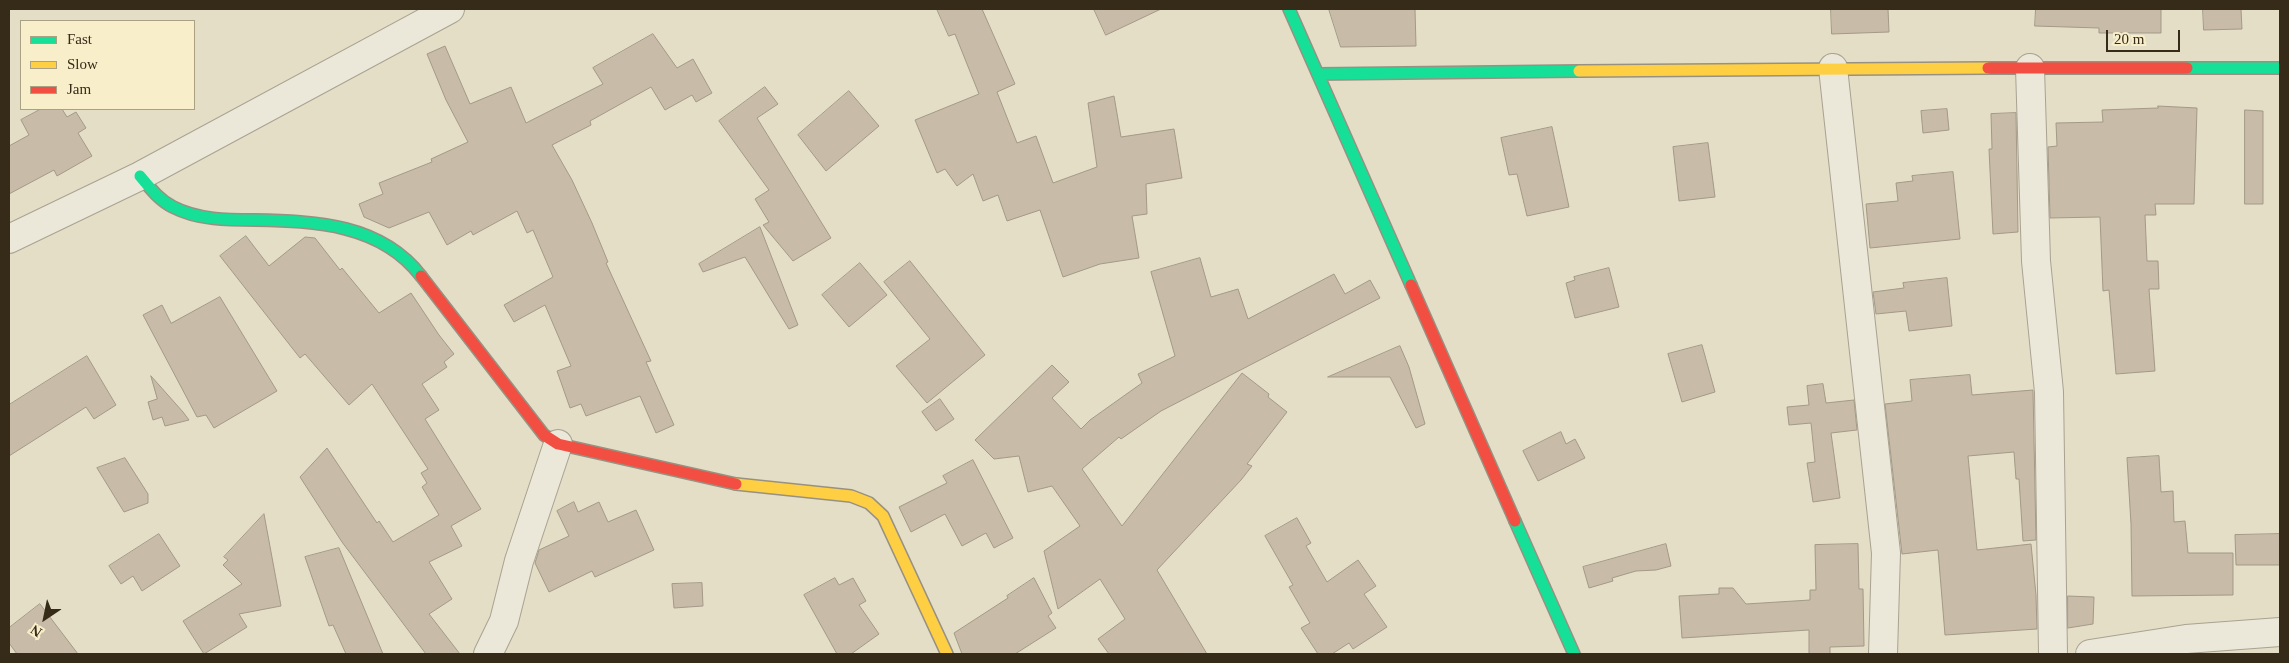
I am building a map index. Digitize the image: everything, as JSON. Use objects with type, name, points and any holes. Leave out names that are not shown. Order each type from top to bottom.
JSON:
[{"type":"street","points":[[9,239],[140,176],[450,9]]},
{"type":"street","points":[[1289,9],[1574,654]]},
{"type":"street","points":[[1318,74],[1833,68],[2280,68]]},
{"type":"street","points":[[1833,68],[1886,553],[1883,654]]},
{"type":"street","points":[[2030,68],[2036,260],[2049,392],[2054,654]]},
{"type":"street","points":[[140,176],[162,200],[177,209],[198,216],[223,219],[321,222],[348,228],[379,240],[399,251],[416,268],[544,435],[558,444],[743,485],[851,496],[869,503],[883,516],[947,654]]},
{"type":"street","points":[[488,654],[504,622],[519,561],[558,444]]},
{"type":"street","points":[[2090,654],[2186,639],[2280,632]]},
{"type":"building","points":[[937,9],[982,9],[1015,84],[997,92],[1017,143],[1036,136],[1053,183],[1097,167],[1088,103],[1114,96],[1121,137],[1174,129],[1182,178],[1146,184],[1147,214],[1132,216],[1139,258],[1100,264],[1063,277],[1040,210],[1007,221],[998,195],[983,201],[973,174],[957,186],[945,169],[937,173],[915,120],[979,94],[955,34],[949,36]]},
{"type":"building","points":[[1094,9],[1161,9],[1106,35]]},
{"type":"building","points":[[1329,9],[1415,9],[1416,46],[1341,47]]},
{"type":"building","points":[[1831,9],[1888,9],[1889,32],[1832,34]]},
{"type":"building","points":[[2036,9],[2161,9],[2161,33],[2099,33],[2099,28],[2035,26]]},
{"type":"building","points":[[2203,9],[2241,9],[2242,29],[2204,30]]},
{"type":"building","points":[[653,34],[677,68],[693,59],[712,93],[696,102],[692,95],[665,110],[651,87],[590,121],[591,125],[552,145],[572,180],[592,223],[608,262],[606,263],[651,361],[646,362],[674,425],[656,433],[640,396],[586,416],[581,404],[570,408],[557,371],[571,366],[545,305],[514,322],[504,305],[553,277],[533,230],[527,233],[517,211],[473,235],[471,231],[447,245],[429,212],[389,228],[364,217],[359,204],[383,194],[379,183],[432,162],[431,159],[468,142],[446,100],[427,54],[445,46],[470,104],[511,87],[526,123],[603,84],[593,68]]},
{"type":"building","points":[[765,87],[778,104],[757,118],[831,238],[793,261],[763,225],[769,222],[755,199],[769,190],[719,121]]},
{"type":"building","points":[[849,91],[879,126],[826,171],[798,135]]},
{"type":"building","points":[[2158,106],[2197,108],[2194,204],[2155,204],[2156,215],[2145,215],[2147,261],[2158,261],[2159,289],[2149,289],[2155,371],[2116,374],[2109,290],[2103,291],[2100,217],[2050,218],[2048,147],[2057,146],[2056,123],[2103,122],[2102,110],[2158,108]]},
{"type":"building","points":[[1947,109],[1949,130],[1923,133],[1921,111]]},
{"type":"building","points":[[39,110],[63,110],[67,117],[76,112],[86,128],[78,133],[92,156],[57,176],[54,170],[9,194],[9,146],[29,135],[21,120]]},
{"type":"building","points":[[2245,110],[2263,111],[2263,204],[2245,204]]},
{"type":"building","points":[[2016,113],[2018,232],[1993,234],[1989,149],[1992,149],[1991,114]]},
{"type":"building","points":[[1552,127],[1569,207],[1527,216],[1517,174],[1509,175],[1501,138]]},
{"type":"building","points":[[1708,143],[1715,197],[1679,201],[1673,147]]},
{"type":"building","points":[[1953,172],[1960,239],[1870,248],[1866,204],[1898,201],[1896,183],[1913,181],[1912,176]]},
{"type":"building","points":[[760,227],[798,325],[789,329],[745,257],[703,272],[699,264]]},
{"type":"building","points":[[246,236],[269,266],[305,237],[315,238],[340,270],[342,268],[379,313],[411,293],[454,354],[444,362],[447,367],[422,384],[439,410],[425,419],[481,509],[451,526],[462,546],[429,562],[452,599],[429,614],[460,654],[426,654],[342,542],[300,477],[327,448],[377,523],[379,521],[393,542],[439,515],[422,487],[427,483],[421,473],[428,469],[372,384],[349,405],[305,354],[300,358],[220,256]]},
{"type":"building","points":[[1200,258],[1211,297],[1238,289],[1248,319],[1334,274],[1345,294],[1370,280],[1380,298],[1161,411],[1121,439],[1119,437],[1082,469],[1122,526],[1242,373],[1269,394],[1268,397],[1287,412],[1247,464],[1252,466],[1241,480],[1157,570],[1207,654],[1109,654],[1098,639],[1125,619],[1100,579],[1058,609],[1044,551],[1080,526],[1052,486],[1028,492],[1019,456],[994,459],[975,440],[1052,365],[1069,382],[1052,398],[1081,429],[1090,420],[1142,383],[1138,374],[1175,356],[1151,272]]},
{"type":"building","points":[[910,261],[985,355],[927,403],[896,366],[930,339],[884,282]]},
{"type":"building","points":[[860,263],[887,295],[849,327],[822,295]]},
{"type":"building","points":[[1609,268],[1619,307],[1575,318],[1566,283],[1575,280],[1574,277]]},
{"type":"building","points":[[1947,278],[1952,326],[1909,331],[1906,311],[1876,314],[1873,292],[1904,288],[1903,283]]},
{"type":"building","points":[[220,297],[277,391],[214,428],[206,415],[197,417],[143,315],[162,305],[171,323]]},
{"type":"building","points":[[1702,345],[1715,392],[1682,402],[1668,354]]},
{"type":"building","points":[[1400,346],[1409,367],[1425,424],[1416,428],[1390,377],[1328,377]]},
{"type":"building","points":[[87,356],[116,405],[94,419],[86,407],[9,456],[9,405]]},
{"type":"building","points":[[1970,375],[1972,395],[2033,390],[2036,540],[2023,541],[2019,479],[2016,479],[2014,452],[1968,456],[1977,550],[2031,544],[2037,629],[1945,635],[1938,550],[1902,554],[1885,404],[1912,401],[1910,380]]},
{"type":"building","points":[[151,376],[189,420],[165,426],[162,417],[153,420],[148,402],[157,399]]},
{"type":"building","points":[[1823,384],[1826,403],[1854,400],[1857,430],[1831,433],[1840,498],[1813,502],[1807,463],[1815,462],[1811,423],[1789,425],[1787,407],[1809,405],[1807,386]]},
{"type":"building","points":[[940,399],[954,419],[936,431],[922,412]]},
{"type":"building","points":[[1561,432],[1566,444],[1575,439],[1585,458],[1538,481],[1523,451]]},
{"type":"building","points":[[2159,456],[2161,492],[2173,491],[2174,522],[2185,521],[2188,553],[2233,553],[2233,595],[2132,596],[2131,524],[2127,458]]},
{"type":"building","points":[[125,458],[148,494],[148,503],[124,512],[97,468]]},
{"type":"building","points":[[973,460],[1013,538],[994,548],[986,533],[962,546],[945,514],[911,532],[899,507],[947,483],[943,476]]},
{"type":"building","points":[[574,502],[578,512],[599,502],[608,522],[636,510],[654,550],[595,577],[592,571],[549,592],[535,563],[539,550],[569,536],[557,511]]},
{"type":"building","points":[[264,514],[281,606],[239,614],[247,627],[204,654],[183,621],[242,584],[223,565],[228,560],[224,557]]},
{"type":"building","points":[[1297,518],[1311,543],[1306,546],[1327,582],[1358,560],[1376,586],[1364,594],[1387,627],[1353,649],[1349,643],[1332,654],[1318,654],[1301,628],[1310,623],[1289,587],[1293,585],[1265,536]]},
{"type":"building","points":[[159,534],[180,566],[142,591],[133,576],[121,584],[109,566]]},
{"type":"building","points":[[2280,534],[2280,565],[2236,565],[2235,535]]},
{"type":"building","points":[[1666,544],[1671,566],[1656,570],[1636,571],[1612,578],[1613,581],[1589,588],[1583,567]]},
{"type":"building","points":[[1858,544],[1859,589],[1863,589],[1864,646],[1830,647],[1830,654],[1809,654],[1809,630],[1682,638],[1679,596],[1719,594],[1719,588],[1733,588],[1746,604],[1810,600],[1810,590],[1816,590],[1815,545]]},
{"type":"building","points":[[339,548],[383,654],[346,654],[333,625],[329,626],[305,557]]},
{"type":"building","points":[[835,578],[839,585],[853,578],[866,601],[859,605],[879,634],[851,654],[837,654],[804,595]]},
{"type":"building","points":[[1034,578],[1052,613],[1048,616],[1056,628],[1015,654],[962,654],[954,633],[1008,598],[1007,596]]},
{"type":"building","points":[[702,583],[703,606],[674,608],[672,584]]},
{"type":"building","points":[[2068,596],[2094,597],[2093,624],[2068,628]]},
{"type":"building","points":[[40,604],[78,654],[17,654],[9,643],[9,628]]},
{"type":"traffic: fast","points":[[1289,9],[1411,285]]},
{"type":"traffic: fast","points":[[2187,68],[2280,68]]},
{"type":"traffic: fast","points":[[1318,74],[1579,71]]},
{"type":"traffic: fast","points":[[140,176],[163,201],[193,215],[224,219],[323,224],[367,236],[387,245],[405,259],[421,276]]},
{"type":"traffic: fast","points":[[1515,521],[1574,654]]},
{"type":"traffic: slow","points":[[1579,71],[1988,68]]},
{"type":"traffic: slow","points":[[736,484],[851,496],[869,503],[883,516],[947,654]]},
{"type":"traffic: jam","points":[[1988,68],[2187,68]]},
{"type":"traffic: jam","points":[[421,276],[544,435],[558,444],[736,484]]},
{"type":"traffic: jam","points":[[1411,285],[1515,521]]}]
